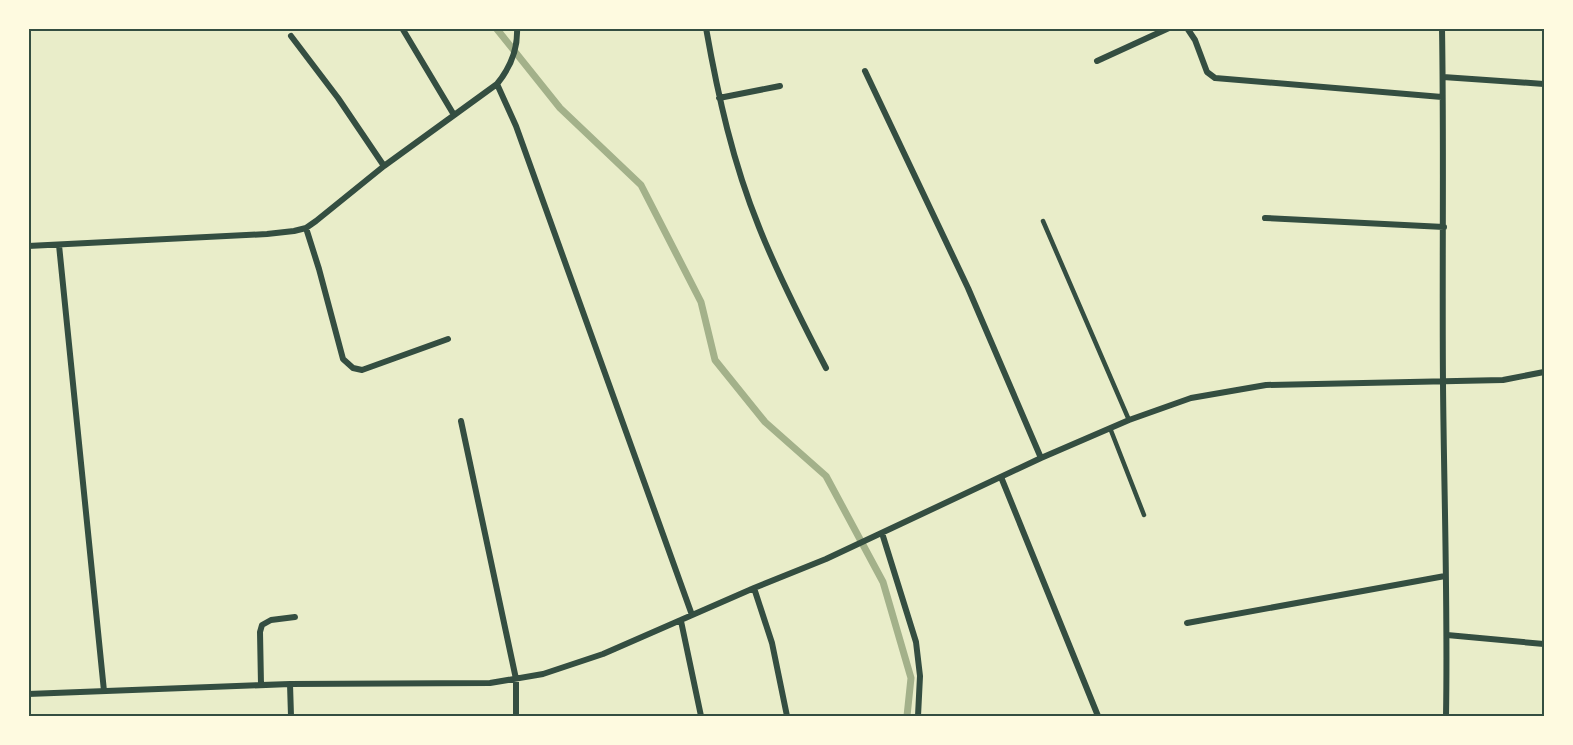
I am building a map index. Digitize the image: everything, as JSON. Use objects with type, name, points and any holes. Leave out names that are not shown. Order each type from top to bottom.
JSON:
[{"type":"street","points":[[402,28],[453,115]]},
{"type":"street","points":[[28,246],[267,234],[306,228],[384,166],[497,84],[506,74],[517,47],[518,28]]},
{"type":"street","points":[[705,28],[718,98],[734,155],[759,227],[798,315],[826,368]]},
{"type":"street","points":[[1097,60],[1169,28]]},
{"type":"street","points":[[1187,28],[1195,40],[1207,72],[1215,78],[1442,97]]},
{"type":"street","points":[[1442,28],[1446,717]]},
{"type":"street","points":[[291,36],[338,98],[384,166]]},
{"type":"street","points":[[865,71],[968,288],[1041,458]]},
{"type":"street","points":[[1443,77],[1545,84]]},
{"type":"street","points":[[497,84],[520,137],[692,615]]},
{"type":"street","points":[[718,98],[780,86]]},
{"type":"street","points":[[1265,218],[1444,227]]},
{"type":"street","points":[[306,228],[343,359],[353,368],[362,370],[448,339]]},
{"type":"street","points":[[59,244],[104,692]]},
{"type":"street","points":[[28,694],[290,684],[490,682],[543,674],[603,654],[681,621],[826,559],[1041,458],[1129,420],[1191,398],[1266,386],[1503,380],[1545,372]]},
{"type":"street","points":[[461,421],[516,679],[516,717]]},
{"type":"street","points":[[1001,477],[1098,717]]},
{"type":"street","points":[[882,533],[916,642],[920,676],[918,717]]},
{"type":"street","points":[[1187,623],[1445,576]]},
{"type":"street","points":[[754,588],[772,643],[788,717]]},
{"type":"street","points":[[261,686],[260,632],[262,625],[271,620],[295,617]]},
{"type":"street","points":[[681,621],[701,717]]},
{"type":"street","points":[[1447,635],[1545,644]]},
{"type":"street","points":[[290,684],[291,717]]},
{"type":"lane","points":[[1043,221],[1129,420]]},
{"type":"lane","points":[[1110,428],[1144,515]]},
{"type":"waterway","points":[[496,28],[560,108],[641,185],[701,302],[715,360],[765,422],[826,476],[883,582],[911,678],[907,716]]}]
